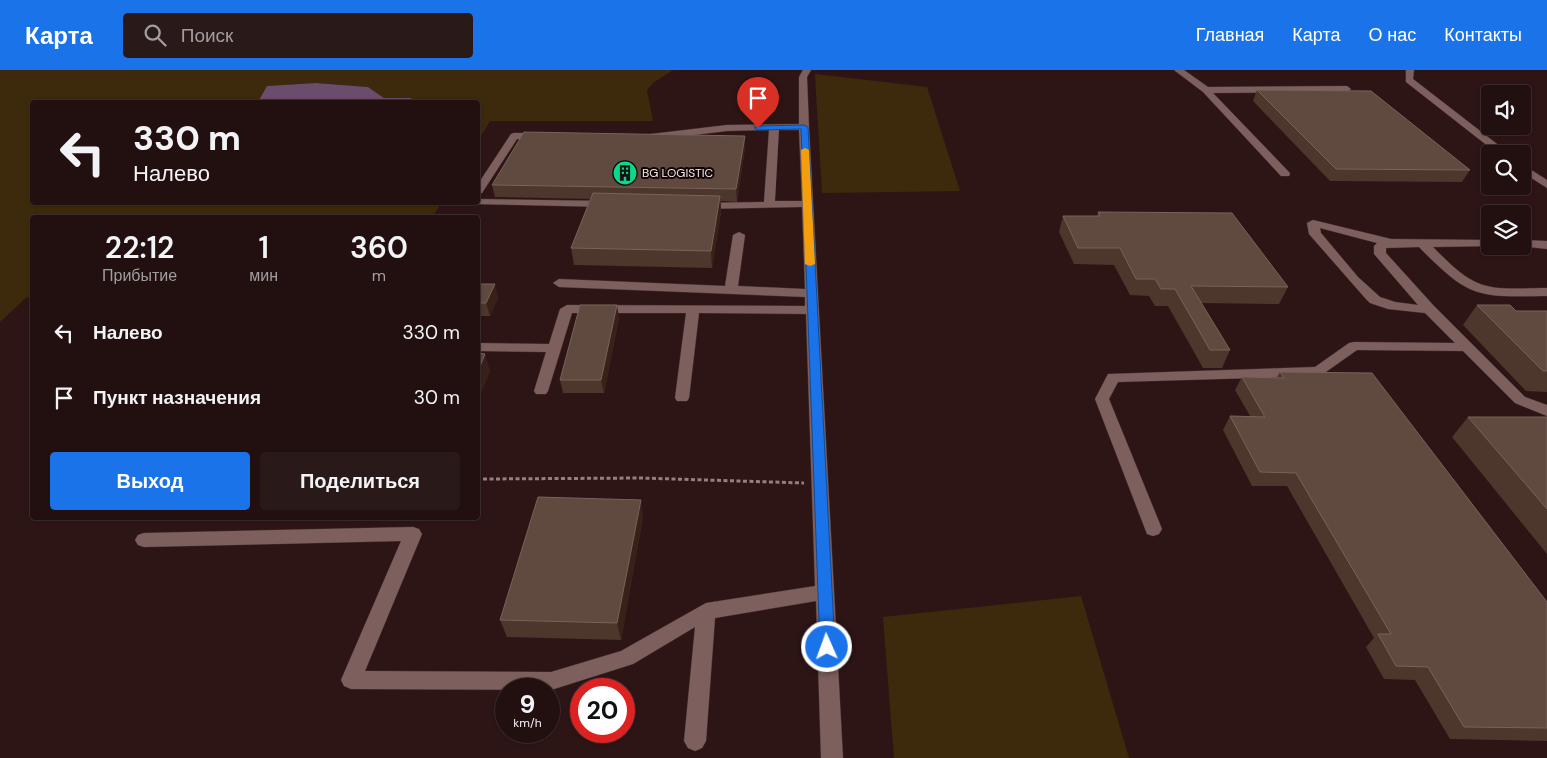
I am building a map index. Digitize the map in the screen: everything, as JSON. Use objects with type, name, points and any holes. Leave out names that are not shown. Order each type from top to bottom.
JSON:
[{"type":"street","points":[[807,70],[803,77],[804,127],[832,758]]},
{"type":"street","points":[[1178,70],[1206,90],[1285,174]]},
{"type":"street","points":[[1410,70],[1409,80],[1493,145]]},
{"type":"street","points":[[1206,90],[1346,89]]},
{"type":"street","points":[[769,204],[774,127]]},
{"type":"street","points":[[643,136],[727,128],[804,127]]},
{"type":"street","points":[[480,189],[514,136],[554,136]]},
{"type":"street","points":[[1531,173],[1547,185]]},
{"type":"street","points":[[480,202],[623,205]]},
{"type":"street","points":[[691,206],[730,207],[808,204]]},
{"type":"street","points":[[1392,243],[1313,223],[1316,234],[1370,297],[1383,303],[1406,308],[1428,309]]},
{"type":"street","points":[[731,289],[738,236]]},
{"type":"street","points":[[1481,244],[1392,243],[1380,246],[1380,254],[1428,309],[1520,400],[1547,411]]},
{"type":"street","points":[[1422,243],[1458,278],[1471,286],[1495,293],[1547,292]]},
{"type":"street","points":[[1531,244],[1547,244]]},
{"type":"street","points":[[559,283],[811,293]]},
{"type":"street","points":[[541,391],[567,309],[812,310]]},
{"type":"street","points":[[682,398],[693,310]]},
{"type":"street","points":[[1153,530],[1102,399],[1114,377],[1318,371],[1354,346],[1467,348]]},
{"type":"street","points":[[480,348],[555,348]]},
{"type":"street","points":[[144,540],[413,534],[350,680],[552,681],[626,658],[706,611],[825,592]]},
{"type":"street","points":[[695,741],[706,611]]},
{"type":"path","points":[[483,479],[641,478],[820,483]]},
{"type":"shaded area","points":[[0,70],[673,70],[653,83],[647,90],[653,121],[490,121],[480,138],[480,100],[384,98],[368,87],[317,83],[268,86],[259,100],[30,100],[30,205],[440,205],[434,215],[30,215],[30,297],[27,297],[0,322]]},
{"type":"shaded area","points":[[815,74],[927,87],[960,191],[822,193]]},
{"type":"shaded area","points":[[316,83],[368,87],[384,98],[410,98],[416,100],[259,100],[267,86]]},
{"type":"shaded area","points":[[1081,596],[1129,758],[894,758],[883,617]]},
{"type":"building","points":[[1257,90],[1371,91],[1470,170],[1336,169]]},
{"type":"building","name":"BG LOGISTIC","points":[[524,132],[745,136],[736,189],[492,185]]},
{"type":"building","points":[[593,193],[720,196],[711,251],[571,248]]},
{"type":"building","points":[[1098,212],[1232,213],[1288,287],[1191,286],[1230,350],[1210,350],[1175,289],[1161,289],[1155,279],[1136,279],[1120,248],[1078,248],[1063,216],[1100,216]]},
{"type":"building","points":[[480,284],[495,284],[486,303],[480,303]]},
{"type":"building","points":[[580,305],[617,305],[601,380],[560,380]]},
{"type":"building","points":[[1477,305],[1510,305],[1516,311],[1547,311],[1547,371],[1543,371]]},
{"type":"building","points":[[480,353],[485,354],[480,366]]},
{"type":"building","points":[[1280,372],[1372,373],[1547,602],[1547,728],[1464,727],[1428,667],[1396,666],[1378,634],[1391,634],[1296,473],[1260,472],[1230,416],[1265,417],[1242,377],[1284,378]]},
{"type":"building","points":[[1468,417],[1547,417],[1547,509]]},
{"type":"building","points":[[538,497],[641,500],[617,623],[500,620]]},
{"type":"slow traffic","points":[[805,150],[810,264]]},
{"type":"place","name":"BG LOGISTIC","points":[[625,173]]},
{"type":"route","points":[[758,128],[804,127],[827,647]]}]
